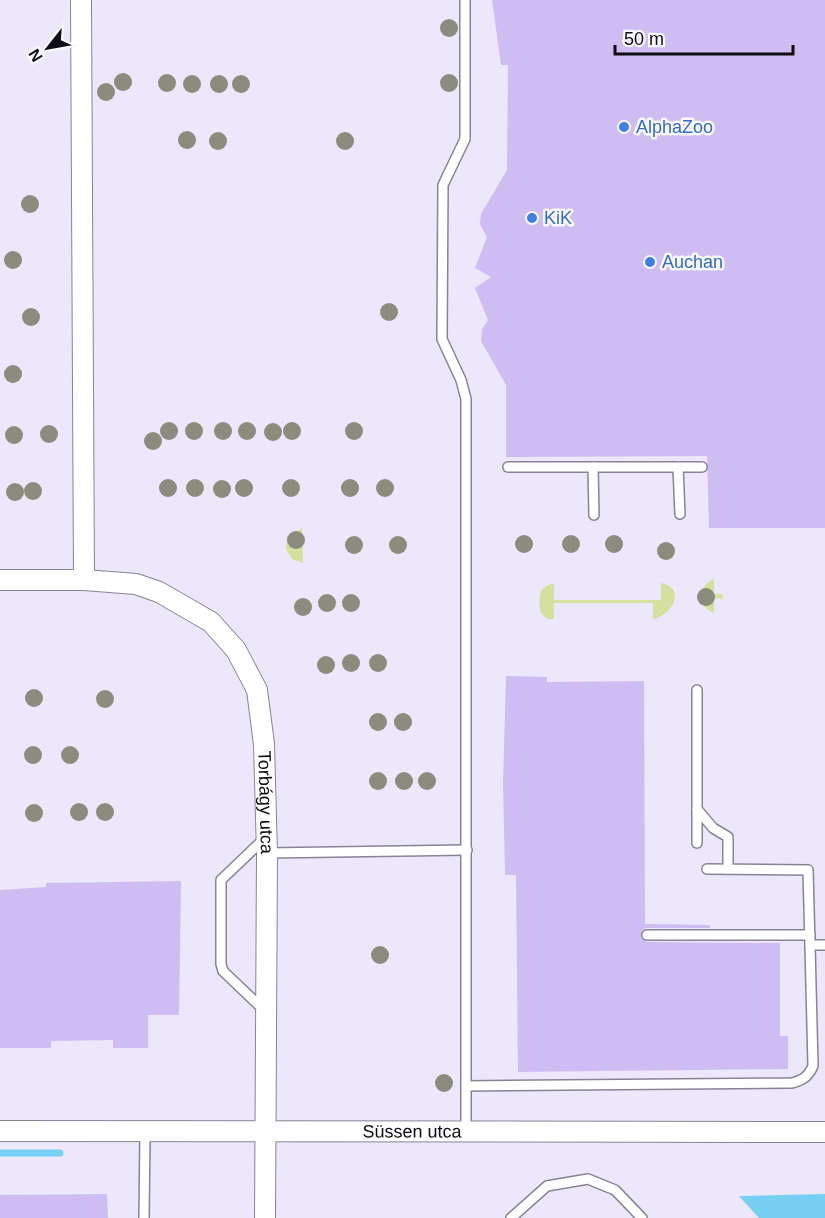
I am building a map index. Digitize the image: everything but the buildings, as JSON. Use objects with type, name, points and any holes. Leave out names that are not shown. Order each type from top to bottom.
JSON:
[{"type":"street","points":[[81,0],[84,580]]},
{"type":"street","name":"Torbágy utca","points":[[0,580],[84,580],[136,584],[159,591],[211,622],[236,650],[257,690],[264,744],[267,844],[265,1218]]},
{"type":"street","name":"Süssen utca","points":[[0,1131],[145,1133],[825,1132]]},
{"type":"lane","points":[[465,0],[465,139],[443,185],[442,339],[461,380],[466,399],[466,1131]]},
{"type":"lane","points":[[508,467],[702,467]]},
{"type":"lane","points":[[593,467],[594,515]]},
{"type":"lane","points":[[678,467],[680,514]]},
{"type":"lane","points":[[697,690],[697,843]]},
{"type":"lane","points":[[697,809],[713,828],[728,837],[728,869]]},
{"type":"lane","points":[[267,1012],[223,971],[220,964],[220,886],[224,873],[267,844],[467,850]]},
{"type":"lane","points":[[467,1086],[792,1083],[802,1081],[809,1075],[813,1066],[808,870],[707,869]]},
{"type":"lane","points":[[647,935],[810,940],[825,945]]},
{"type":"lane","points":[[144,1218],[145,1133]]},
{"type":"lane","points":[[511,1218],[547,1186],[588,1179],[615,1190],[642,1218]]},
{"type":"green space","points":[[302,528],[303,563],[292,559],[286,549],[287,537]]},
{"type":"green space","points":[[714,579],[714,594],[722,594],[723,599],[714,598],[714,613],[704,606],[701,596],[704,586]]},
{"type":"green space","points":[[661,583],[673,590],[674,602],[666,613],[653,619],[653,603],[554,603],[554,619],[547,619],[541,613],[540,594],[549,585],[554,584],[554,600],[661,600]]},
{"type":"water","points":[[825,1194],[825,1218],[759,1218],[739,1196]]},
{"type":"waterway","points":[[0,1153],[60,1153]]},
{"type":"place","name":"AlphaZoo","points":[[624,127]]},
{"type":"place","name":"KiK","points":[[532,218]]},
{"type":"place","name":"Auchan","points":[[650,262]]}]
